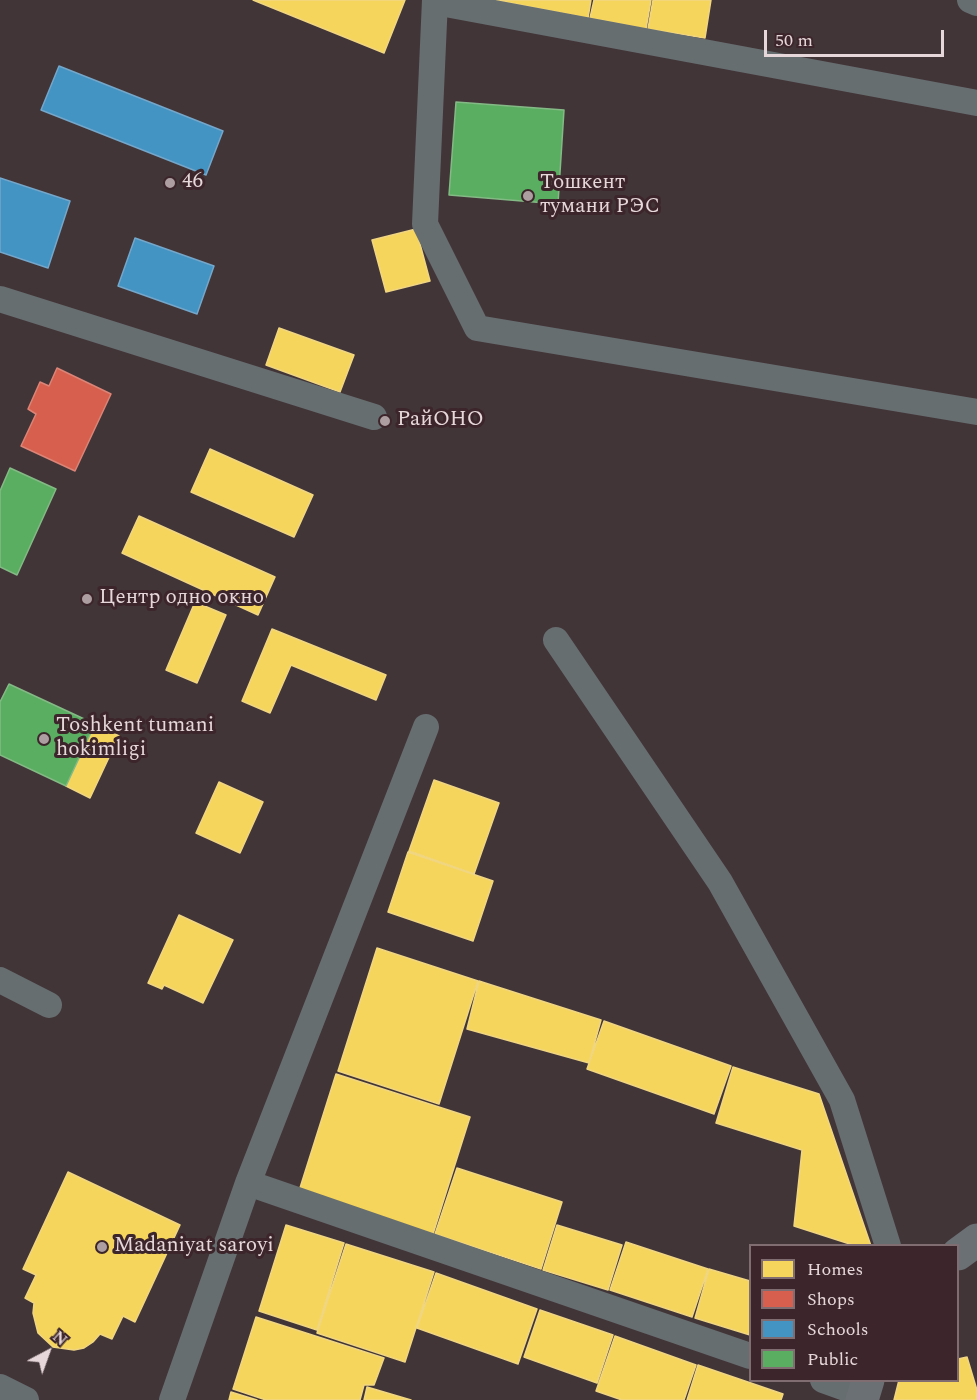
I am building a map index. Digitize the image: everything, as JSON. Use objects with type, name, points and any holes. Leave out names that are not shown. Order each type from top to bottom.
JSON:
[{"type":"street","points":[[970,0],[977,3]]},
{"type":"street","points":[[977,103],[435,1],[425,224],[477,328],[977,412]]},
{"type":"street","points":[[0,300],[374,417]]},
{"type":"street","points":[[556,640],[720,882],[842,1100],[888,1244]]},
{"type":"street","points":[[171,1400],[248,1183],[426,727]]},
{"type":"street","points":[[0,980],[49,1005]]},
{"type":"street","points":[[248,1183],[749,1356]]},
{"type":"street","points":[[959,1253],[977,1240]]},
{"type":"street","points":[[830,1382],[864,1392]]},
{"type":"street","points":[[0,1387],[27,1400]]},
{"type":"building: Homes","points":[[253,0],[405,0],[384,53]]},
{"type":"building: Homes","points":[[495,0],[591,0],[588,18]]},
{"type":"building: Homes","points":[[594,0],[651,0],[646,29],[590,18]]},
{"type":"building: Homes","points":[[653,0],[711,0],[705,38],[648,29]]},
{"type":"building: Homes","points":[[416,229],[430,281],[386,292],[372,240]]},
{"type":"building: Homes","points":[[279,328],[354,355],[340,392],[266,365]]},
{"type":"building: Homes","points":[[210,449],[313,495],[294,537],[191,492]]},
{"type":"building: Homes","points":[[139,516],[275,577],[258,615],[122,553]]},
{"type":"building: Homes","points":[[195,602],[226,615],[197,683],[166,670]]},
{"type":"building: Homes","points":[[272,629],[386,675],[376,700],[291,665],[270,713],[242,701]]},
{"type":"building: Homes","points":[[95,724],[119,736],[90,798],[66,786]]},
{"type":"building: Homes","points":[[434,780],[499,803],[474,874],[409,851]]},
{"type":"building: Homes","points":[[219,782],[263,802],[240,853],[196,833]]},
{"type":"building: Homes","points":[[408,852],[493,881],[473,941],[388,912]]},
{"type":"building: Homes","points":[[179,915],[233,940],[203,1003],[164,985],[162,989],[148,983]]},
{"type":"building: Homes","points":[[377,948],[478,981],[439,1104],[338,1071]]},
{"type":"building: Homes","points":[[479,981],[601,1020],[589,1063],[467,1029]]},
{"type":"building: Homes","points":[[604,1021],[731,1066],[714,1114],[587,1069]]},
{"type":"building: Homes","points":[[733,1067],[819,1094],[870,1244],[850,1244],[794,1226],[802,1150],[716,1123]]},
{"type":"building: Homes","points":[[336,1074],[470,1117],[433,1234],[299,1191]]},
{"type":"building: Homes","points":[[457,1168],[562,1202],[541,1269],[435,1234]]},
{"type":"building: Homes","name":"Madaniyat saroyi","points":[[68,1172],[180,1225],[135,1322],[123,1316],[112,1339],[100,1334],[84,1348],[74,1350],[53,1347],[38,1333],[33,1313],[34,1303],[25,1298],[36,1275],[23,1269]]},
{"type":"building: Homes","points":[[286,1225],[344,1243],[317,1330],[259,1311]]},
{"type":"building: Homes","points":[[557,1225],[622,1245],[608,1290],[543,1270]]},
{"type":"building: Homes","points":[[626,1242],[708,1269],[692,1317],[610,1290]]},
{"type":"building: Homes","points":[[346,1244],[434,1272],[405,1362],[317,1333]]},
{"type":"building: Homes","points":[[709,1269],[749,1281],[749,1335],[695,1318]]},
{"type":"building: Homes","points":[[436,1273],[537,1309],[518,1364],[417,1328]]},
{"type":"building: Homes","points":[[540,1310],[613,1335],[597,1383],[524,1357]]},
{"type":"building: Homes","points":[[256,1317],[384,1358],[374,1385],[364,1385],[360,1400],[266,1400],[233,1389]]},
{"type":"building: Homes","points":[[615,1336],[696,1365],[684,1400],[622,1400],[596,1391]]},
{"type":"building: Homes","points":[[967,1357],[977,1390],[977,1400],[894,1400],[898,1382],[959,1382],[959,1359]]},
{"type":"building: Homes","points":[[698,1365],[783,1394],[781,1400],[687,1400]]},
{"type":"building: Homes","points":[[367,1387],[411,1400],[364,1400]]},
{"type":"building: Homes","points":[[231,1392],[257,1400],[229,1400]]},
{"type":"building: Shops","points":[[57,368],[111,394],[75,471],[21,446],[36,414],[28,409],[40,382],[49,386]]},
{"type":"building: Schools","points":[[59,66],[223,131],[206,175],[41,110]]},
{"type":"building: Schools","points":[[0,178],[70,201],[48,268],[0,252]]},
{"type":"building: Schools","points":[[135,238],[214,266],[197,314],[118,286]]},
{"type":"building: Public","points":[[456,102],[564,110],[558,204],[449,195]]},
{"type":"building: Public","points":[[10,468],[56,489],[17,575],[0,567],[0,491]]},
{"type":"building: Public","name":"Toshkent tumani hokimligi","points":[[9,684],[95,724],[66,786],[0,755],[0,702]]},
{"type":"place","name":"46","points":[[170,183]]},
{"type":"place","name":"Тошкент тумани РЭС","points":[[528,196]]},
{"type":"place","name":"РайОНО","points":[[385,421]]},
{"type":"place","name":"Центр одно окно","points":[[87,599]]},
{"type":"place","name":"Toshkent tumani hokimligi","points":[[44,739]]},
{"type":"place","name":"Madaniyat saroyi","points":[[102,1247]]}]
